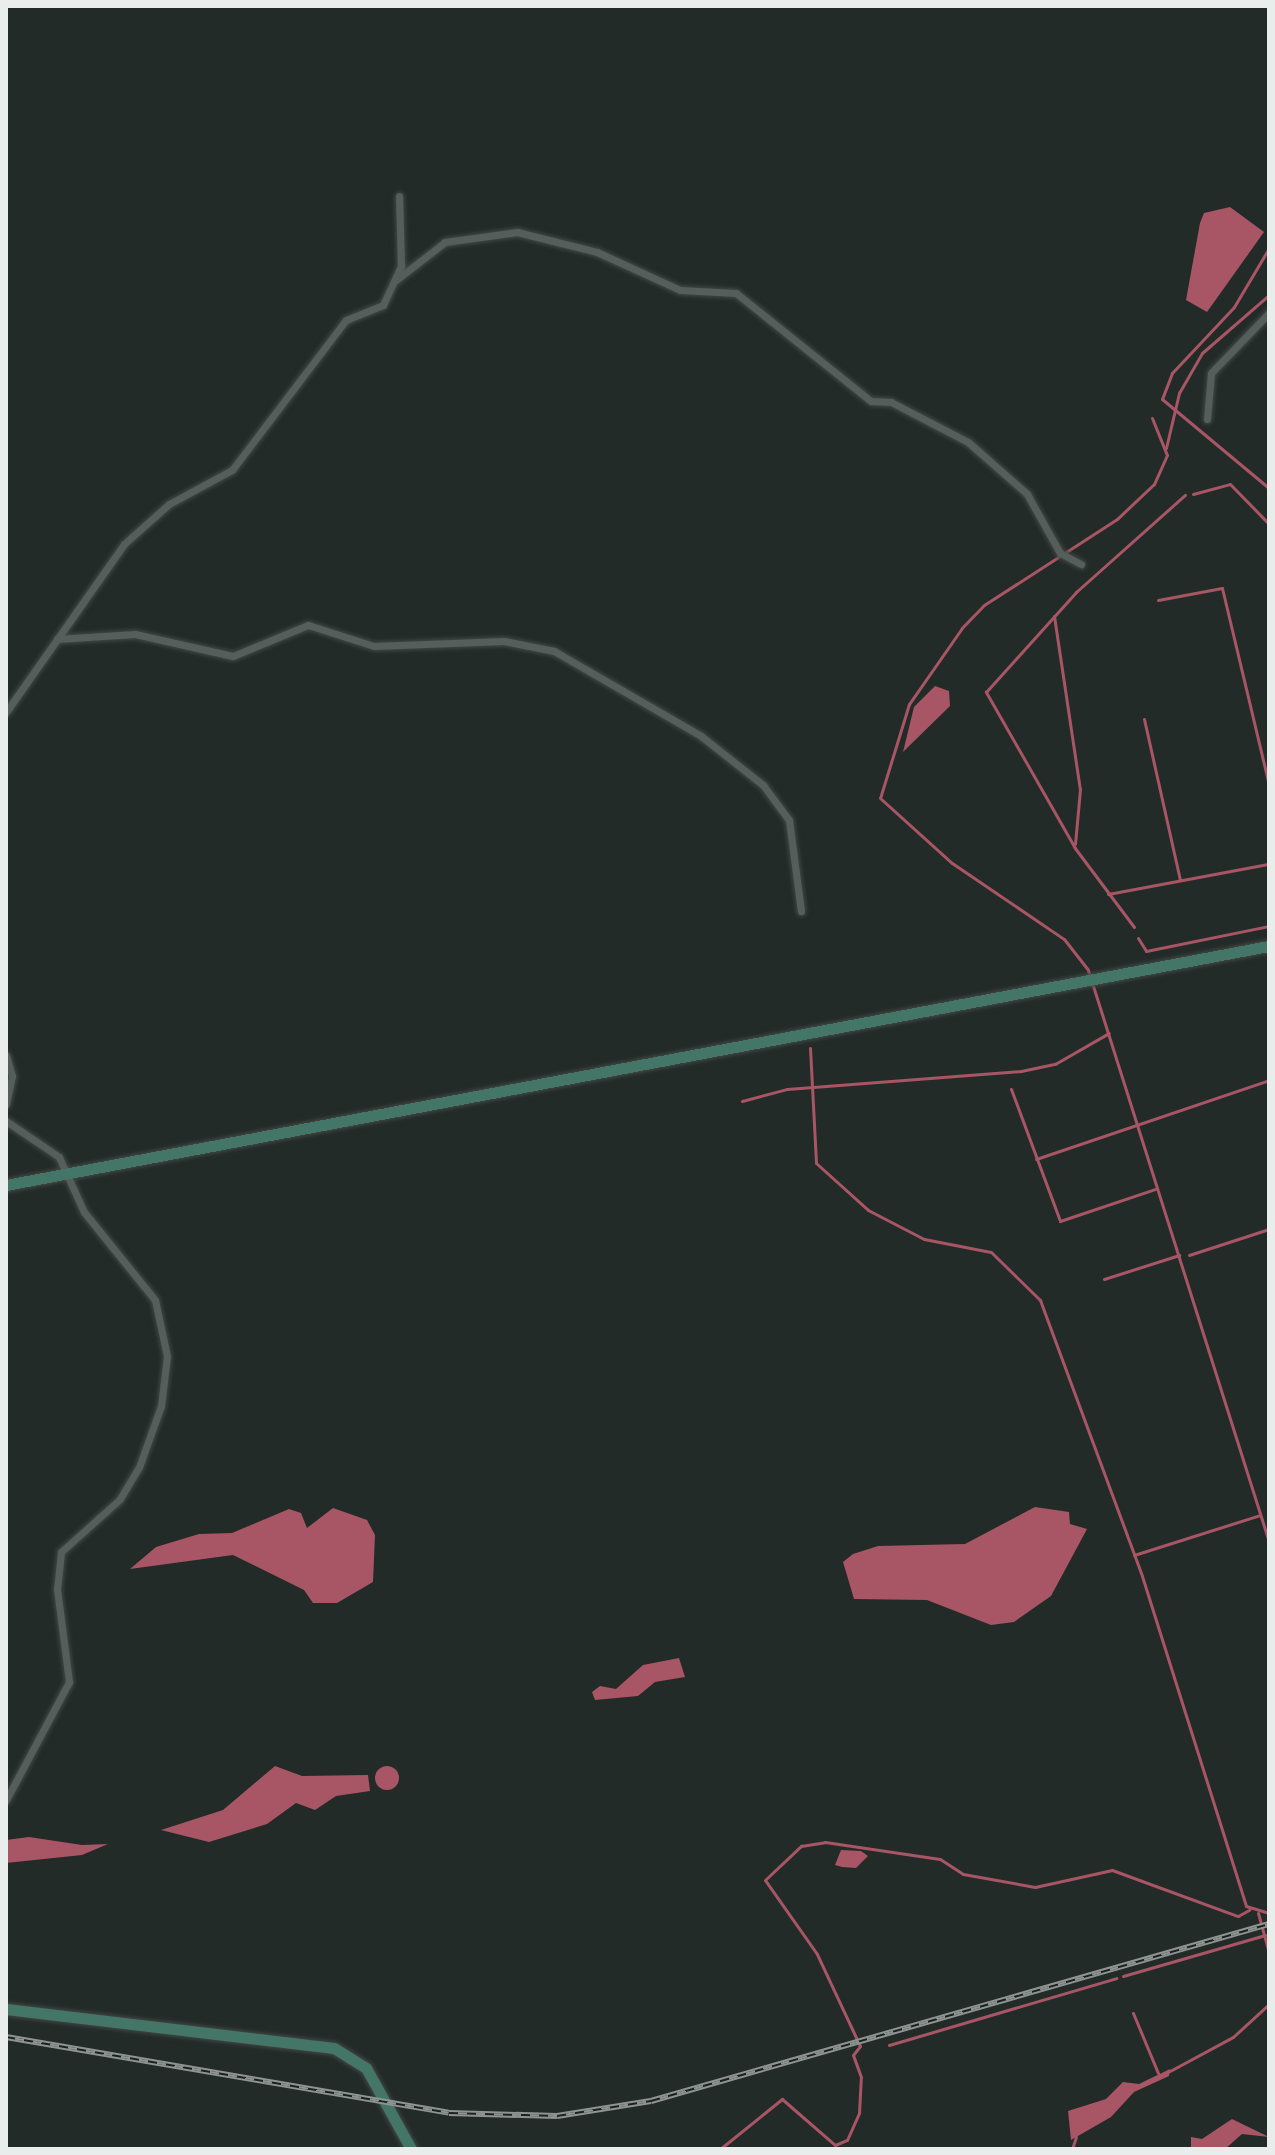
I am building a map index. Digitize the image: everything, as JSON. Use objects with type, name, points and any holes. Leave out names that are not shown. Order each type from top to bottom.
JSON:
[{"type":"main road","points":[[6,1185],[1269,946]]},
{"type":"main road","points":[[6,2009],[334,2048],[366,2068],[411,2149]]},
{"type":"street","points":[[396,280],[399,196]]},
{"type":"street","points":[[6,712],[124,544],[169,504],[232,470],[346,320],[383,305],[396,280],[445,242],[517,232],[597,252],[680,290],[736,293],[871,401],[891,402],[968,442],[1027,494],[1060,553],[1081,564]]},
{"type":"street","points":[[1207,419],[1211,373],[1269,313]]},
{"type":"street","points":[[57,639],[135,634],[233,656],[308,625],[374,646],[504,641],[554,651],[701,736],[763,785],[789,820],[801,911]]},
{"type":"street","points":[[6,1055],[12,1076],[6,1104]]},
{"type":"street","points":[[6,1121],[47,1146],[69,1172],[84,1212],[155,1300],[166,1342],[165,1382],[153,1435],[126,1488],[61,1552],[57,1589],[69,1682],[6,1800]]},
{"type":"shaded area","points":[[1230,207],[1264,232],[1207,312],[1186,300],[1200,223],[1204,213]]},
{"type":"shaded area","points":[[935,686],[949,691],[950,706],[903,752],[914,707]]},
{"type":"shaded area","points":[[1035,1507],[1069,1512],[1070,1524],[1087,1529],[1051,1596],[1014,1622],[991,1625],[927,1600],[854,1599],[843,1562],[853,1554],[878,1546],[965,1544]]},
{"type":"shaded area","points":[[333,1508],[367,1520],[375,1535],[373,1582],[337,1603],[313,1603],[304,1590],[233,1555],[130,1569],[156,1547],[199,1534],[232,1533],[289,1509],[301,1513],[307,1528]]},
{"type":"shaded area","points":[[679,1658],[685,1677],[655,1682],[638,1696],[595,1700],[592,1692],[600,1686],[616,1689],[643,1665]]},
{"type":"shaded area","points":[[275,1766],[302,1776],[368,1775],[370,1791],[336,1796],[315,1810],[296,1803],[267,1824],[209,1842],[161,1830],[223,1810]]},
{"type":"shaded area","points":[[387,1766],[396,1769],[399,1778],[396,1787],[387,1790],[378,1787],[375,1778],[378,1769]]},
{"type":"shaded area","points":[[29,1837],[82,1845],[108,1844],[82,1855],[6,1863],[6,1840]]},
{"type":"shaded area","points":[[841,1850],[861,1851],[868,1856],[856,1868],[842,1867],[835,1865]]},
{"type":"shaded area","points":[[1170,2069],[1169,2076],[1134,2092],[1111,2117],[1071,2140],[1068,2111],[1106,2099],[1123,2082],[1139,2084]]},
{"type":"shaded area","points":[[1232,2119],[1269,2137],[1242,2134],[1225,2149],[1191,2149],[1191,2137],[1202,2139]]},
{"type":"waterway","points":[[1269,248],[1234,307],[1172,373],[1162,399],[1269,488]]},
{"type":"waterway","points":[[1166,448],[1179,393],[1202,353],[1269,295]]},
{"type":"waterway","points":[[1152,418],[1167,455],[1154,484],[1117,519],[984,605],[962,628],[909,704],[880,798],[952,863],[1064,939],[1088,970],[1269,1542]]},
{"type":"waterway","points":[[1193,494],[1230,484],[1269,524]]},
{"type":"waterway","points":[[1134,927],[1075,848],[986,692],[1076,592],[1185,495]]},
{"type":"waterway","points":[[1158,600],[1222,588],[1269,786]]},
{"type":"waterway","points":[[1054,616],[1080,789],[1075,844]]},
{"type":"waterway","points":[[1144,719],[1180,880]]},
{"type":"waterway","points":[[1108,894],[1269,864]]},
{"type":"waterway","points":[[1138,938],[1146,951],[1269,926]]},
{"type":"waterway","points":[[742,1101],[787,1089],[1021,1071],[1055,1064],[1109,1033]]},
{"type":"waterway","points":[[810,1048],[816,1163],[868,1210],[924,1239],[991,1252],[1040,1300],[1142,1576],[1246,1906],[1269,1913]]},
{"type":"waterway","points":[[1036,1159],[1269,1080]]},
{"type":"waterway","points":[[1011,1089],[1060,1221],[1155,1189]]},
{"type":"waterway","points":[[1189,1255],[1269,1229]]},
{"type":"waterway","points":[[1104,1279],[1179,1255]]},
{"type":"waterway","points":[[1134,1555],[1260,1515]]},
{"type":"waterway","points":[[720,2149],[782,2099],[835,2145],[847,2140],[859,2113],[861,2077],[853,2055],[860,2046],[817,1954],[765,1880],[801,1846],[825,1842],[940,1859],[963,1874],[1035,1887],[1112,1870],[1238,1916],[1249,1910]]},
{"type":"waterway","points":[[1258,1913],[1269,1953]]},
{"type":"waterway","points":[[1123,1976],[1265,1935]]},
{"type":"waterway","points":[[889,2045],[1116,1978]]},
{"type":"waterway","points":[[1168,2072],[1233,2037],[1269,2004]]},
{"type":"waterway","points":[[1133,2013],[1158,2073]]},
{"type":"waterway","points":[[1072,2149],[1076,2137]]},
{"type":"railway","points":[[6,2037],[449,2113],[557,2116],[651,2101],[1269,1924]]}]
